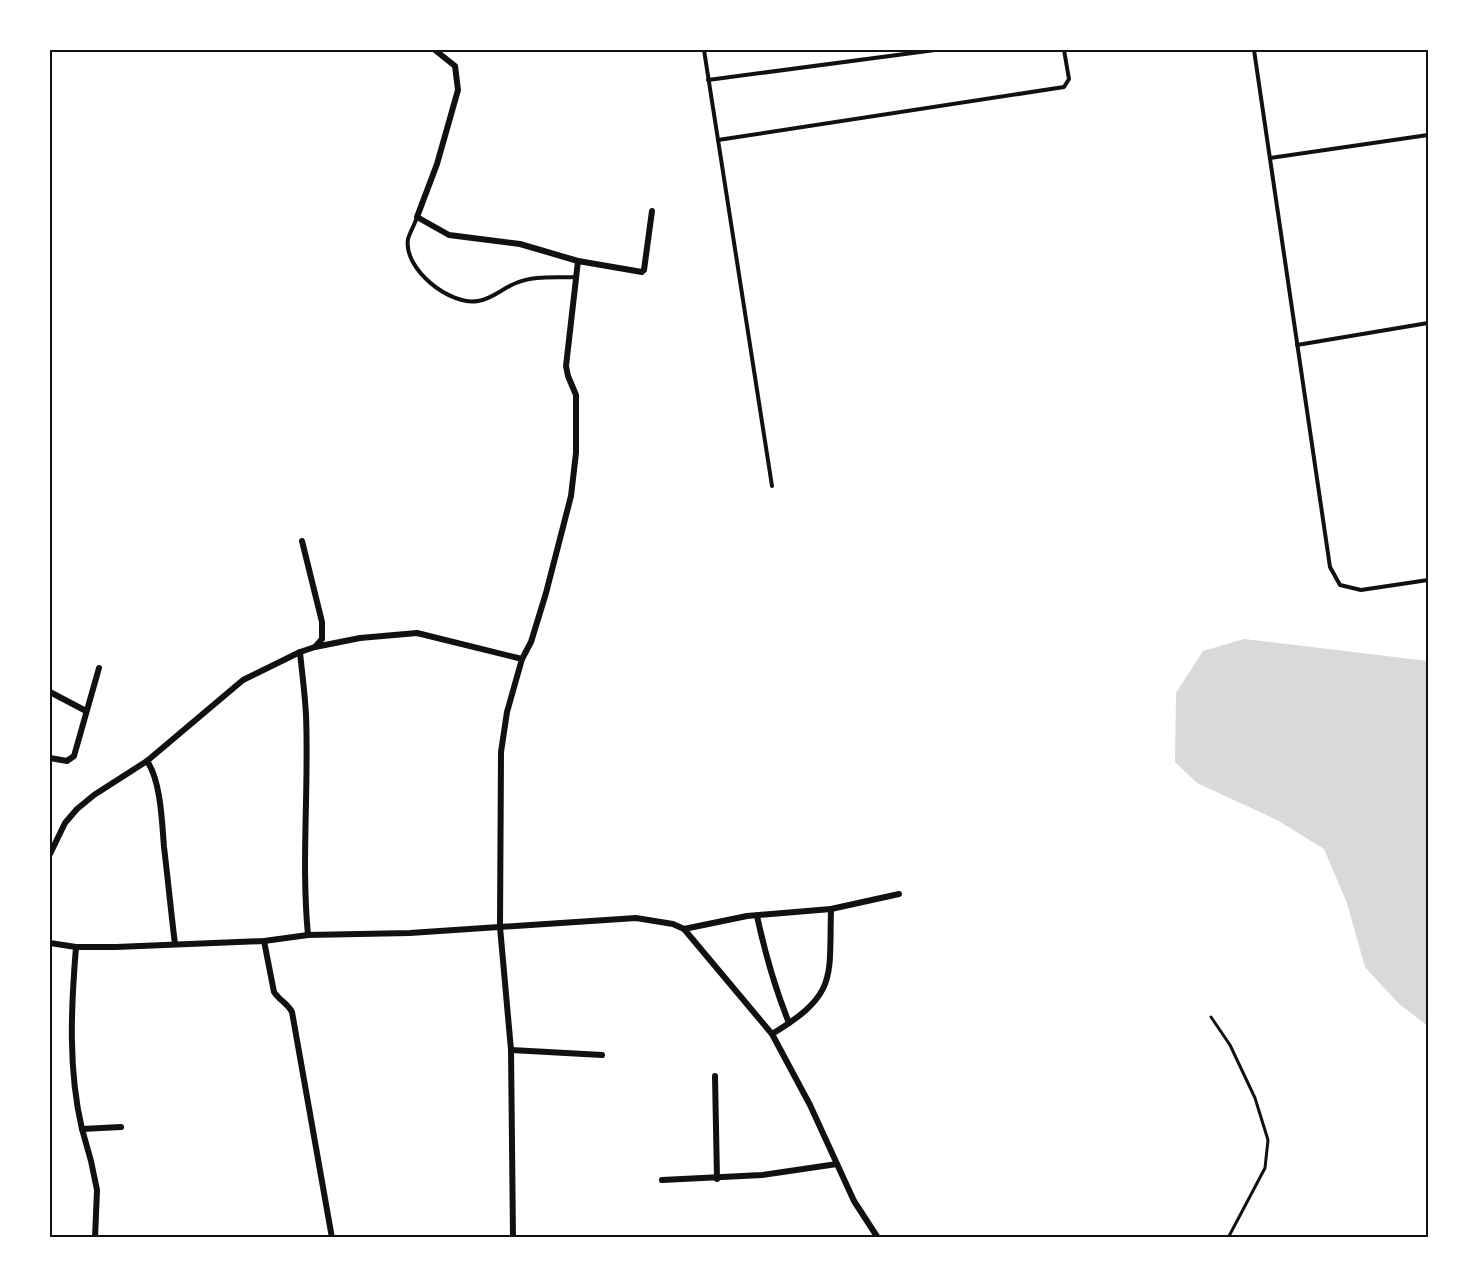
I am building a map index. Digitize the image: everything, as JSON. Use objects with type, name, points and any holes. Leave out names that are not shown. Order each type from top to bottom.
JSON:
[{"type":"street","points":[[435,50],[455,66],[458,90],[437,164],[417,218],[449,235],[520,244],[578,261],[642,272],[652,211]]},
{"type":"street","points":[[513,1238],[511,1050],[500,927],[501,752],[507,712],[522,660],[531,642],[546,593],[571,496],[576,453],[576,395],[566,366],[578,261]]},
{"type":"street","points":[[302,541],[322,622],[322,639],[315,647]]},
{"type":"street","points":[[50,854],[65,824],[77,809],[94,795],[147,761],[243,680],[300,652],[360,638],[417,633],[522,660]]},
{"type":"street","points":[[300,652],[306,716],[305,817],[308,935]]},
{"type":"street","points":[[50,758],[68,761],[74,756],[99,668]]},
{"type":"street","points":[[50,692],[86,711]]},
{"type":"street","points":[[147,761],[155,780],[160,811],[175,944]]},
{"type":"street","points":[[684,929],[757,916],[831,909],[899,894]]},
{"type":"street","points":[[772,1034],[805,1013],[826,985],[831,962],[831,909]]},
{"type":"street","points":[[757,916],[765,955],[789,1023]]},
{"type":"street","points":[[50,943],[76,947],[264,941],[308,935],[410,933],[636,918],[673,924],[684,929],[772,1034],[810,1105],[854,1201],[878,1238]]},
{"type":"street","points":[[264,941],[274,992],[292,1012],[332,1238]]},
{"type":"street","points":[[76,947],[72,1033],[75,1099],[97,1190],[95,1238]]},
{"type":"street","points":[[511,1050],[602,1055]]},
{"type":"street","points":[[715,1076],[717,1179]]},
{"type":"street","points":[[81,1129],[121,1127]]},
{"type":"street","points":[[662,1180],[717,1179],[837,1164]]},
{"type":"lane","points":[[704,50],[772,486]]},
{"type":"lane","points":[[708,80],[936,50]]},
{"type":"lane","points":[[718,140],[1064,87],[1070,79],[1064,50]]},
{"type":"lane","points":[[1254,50],[1330,567],[1340,585],[1361,590],[1428,580]]},
{"type":"lane","points":[[1270,158],[1428,135]]},
{"type":"lane","points":[[417,218],[408,240],[413,259],[435,287],[449,297],[476,302],[528,279],[576,277]]},
{"type":"lane","points":[[1297,345],[1428,323]]},
{"type":"path","points":[[1211,1017],[1230,1045],[1255,1098],[1268,1140],[1265,1168],[1228,1238]]},
{"type":"shaded area","points":[[1244,639],[1428,661],[1428,1026],[1399,1004],[1365,967],[1347,903],[1324,849],[1277,820],[1197,783],[1175,762],[1176,693],[1203,651]]}]
